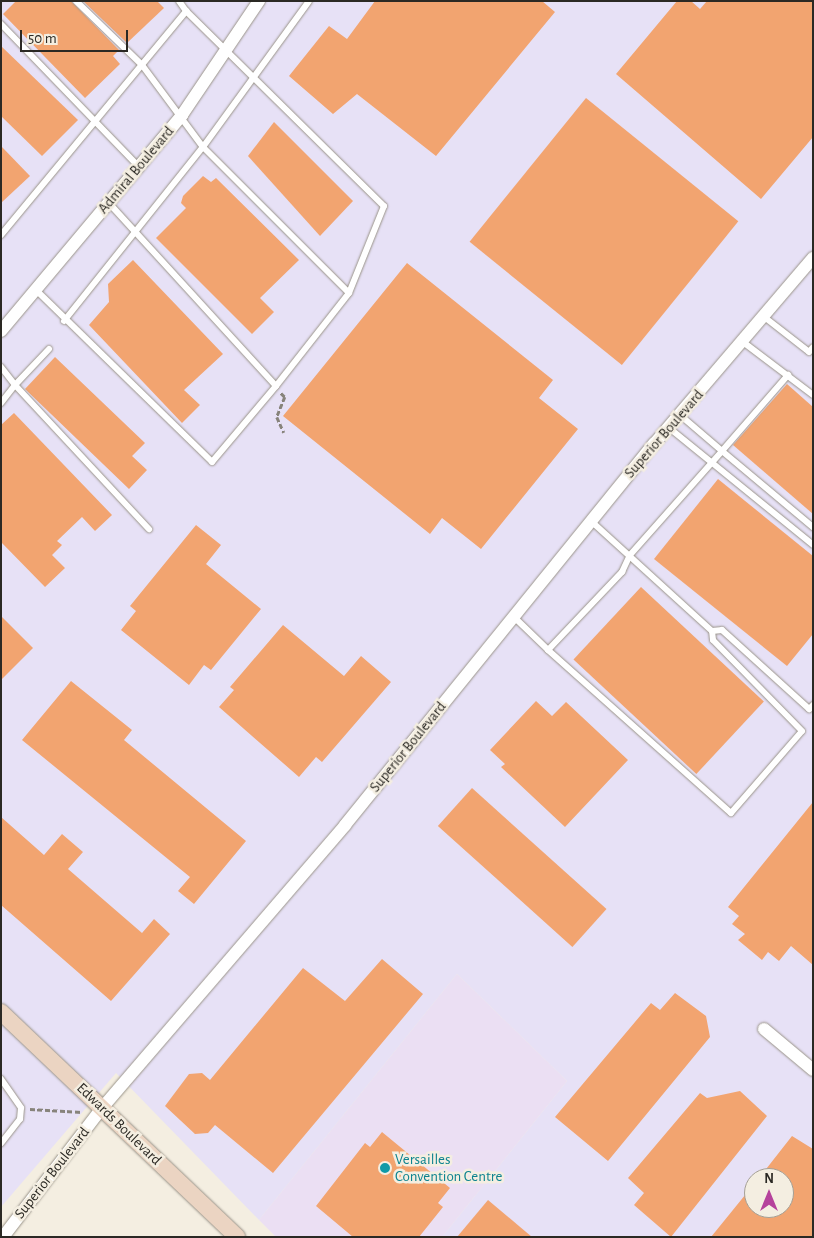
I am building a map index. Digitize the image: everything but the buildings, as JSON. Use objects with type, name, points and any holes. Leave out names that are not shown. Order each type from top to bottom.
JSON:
[{"type":"street","name":"Admiral Boulevard","points":[[3,326],[36,290],[182,115],[259,1]]},
{"type":"street","name":"Superior Boulevard","points":[[3,1237],[102,1108],[345,825],[668,427],[743,342],[813,258]]},
{"type":"street","name":"Edwards Boulevard","points":[[1,1012],[237,1237]]},
{"type":"street","points":[[764,1029],[813,1070]]},
{"type":"lane","points":[[76,1],[142,65],[182,115],[202,147],[349,293]]},
{"type":"lane","points":[[36,290],[64,321],[212,462],[276,386],[349,293],[384,206],[253,74],[226,51],[186,11],[179,1]]},
{"type":"lane","points":[[64,321],[202,147],[253,74],[309,1]]},
{"type":"lane","points":[[1,235],[91,121],[142,65],[186,11]]},
{"type":"lane","points":[[1,24],[91,121],[139,167]]},
{"type":"lane","points":[[109,203],[276,386]]},
{"type":"lane","points":[[763,316],[812,352]]},
{"type":"lane","points":[[743,342],[813,395]]},
{"type":"lane","points":[[1,403],[49,349]]},
{"type":"lane","points":[[1,367],[15,385],[148,529]]},
{"type":"lane","points":[[548,650],[622,572],[630,555],[788,375]]},
{"type":"lane","points":[[680,415],[813,527]]},
{"type":"lane","points":[[668,427],[813,545]]},
{"type":"lane","points":[[513,617],[732,813],[802,731],[713,640],[712,631],[591,521]]},
{"type":"lane","points":[[712,631],[722,630],[810,709],[813,705]]},
{"type":"lane","points":[[1,1079],[21,1108],[20,1119],[1,1143]]},
{"type":"path","points":[[276,386],[284,397],[277,417],[284,432]]},
{"type":"path","points":[[21,1108],[74,1114],[102,1108]]},
{"type":"shaded area","points":[[1,1],[813,1],[813,1237],[442,1237],[567,1081],[457,974],[259,1220],[116,1073],[1,1207]]},
{"type":"shaded area","points":[[457,974],[567,1081],[442,1237],[276,1237],[259,1220]]},
{"type":"place","name":"Versailles Convention Centre","points":[[385,1168]]}]
